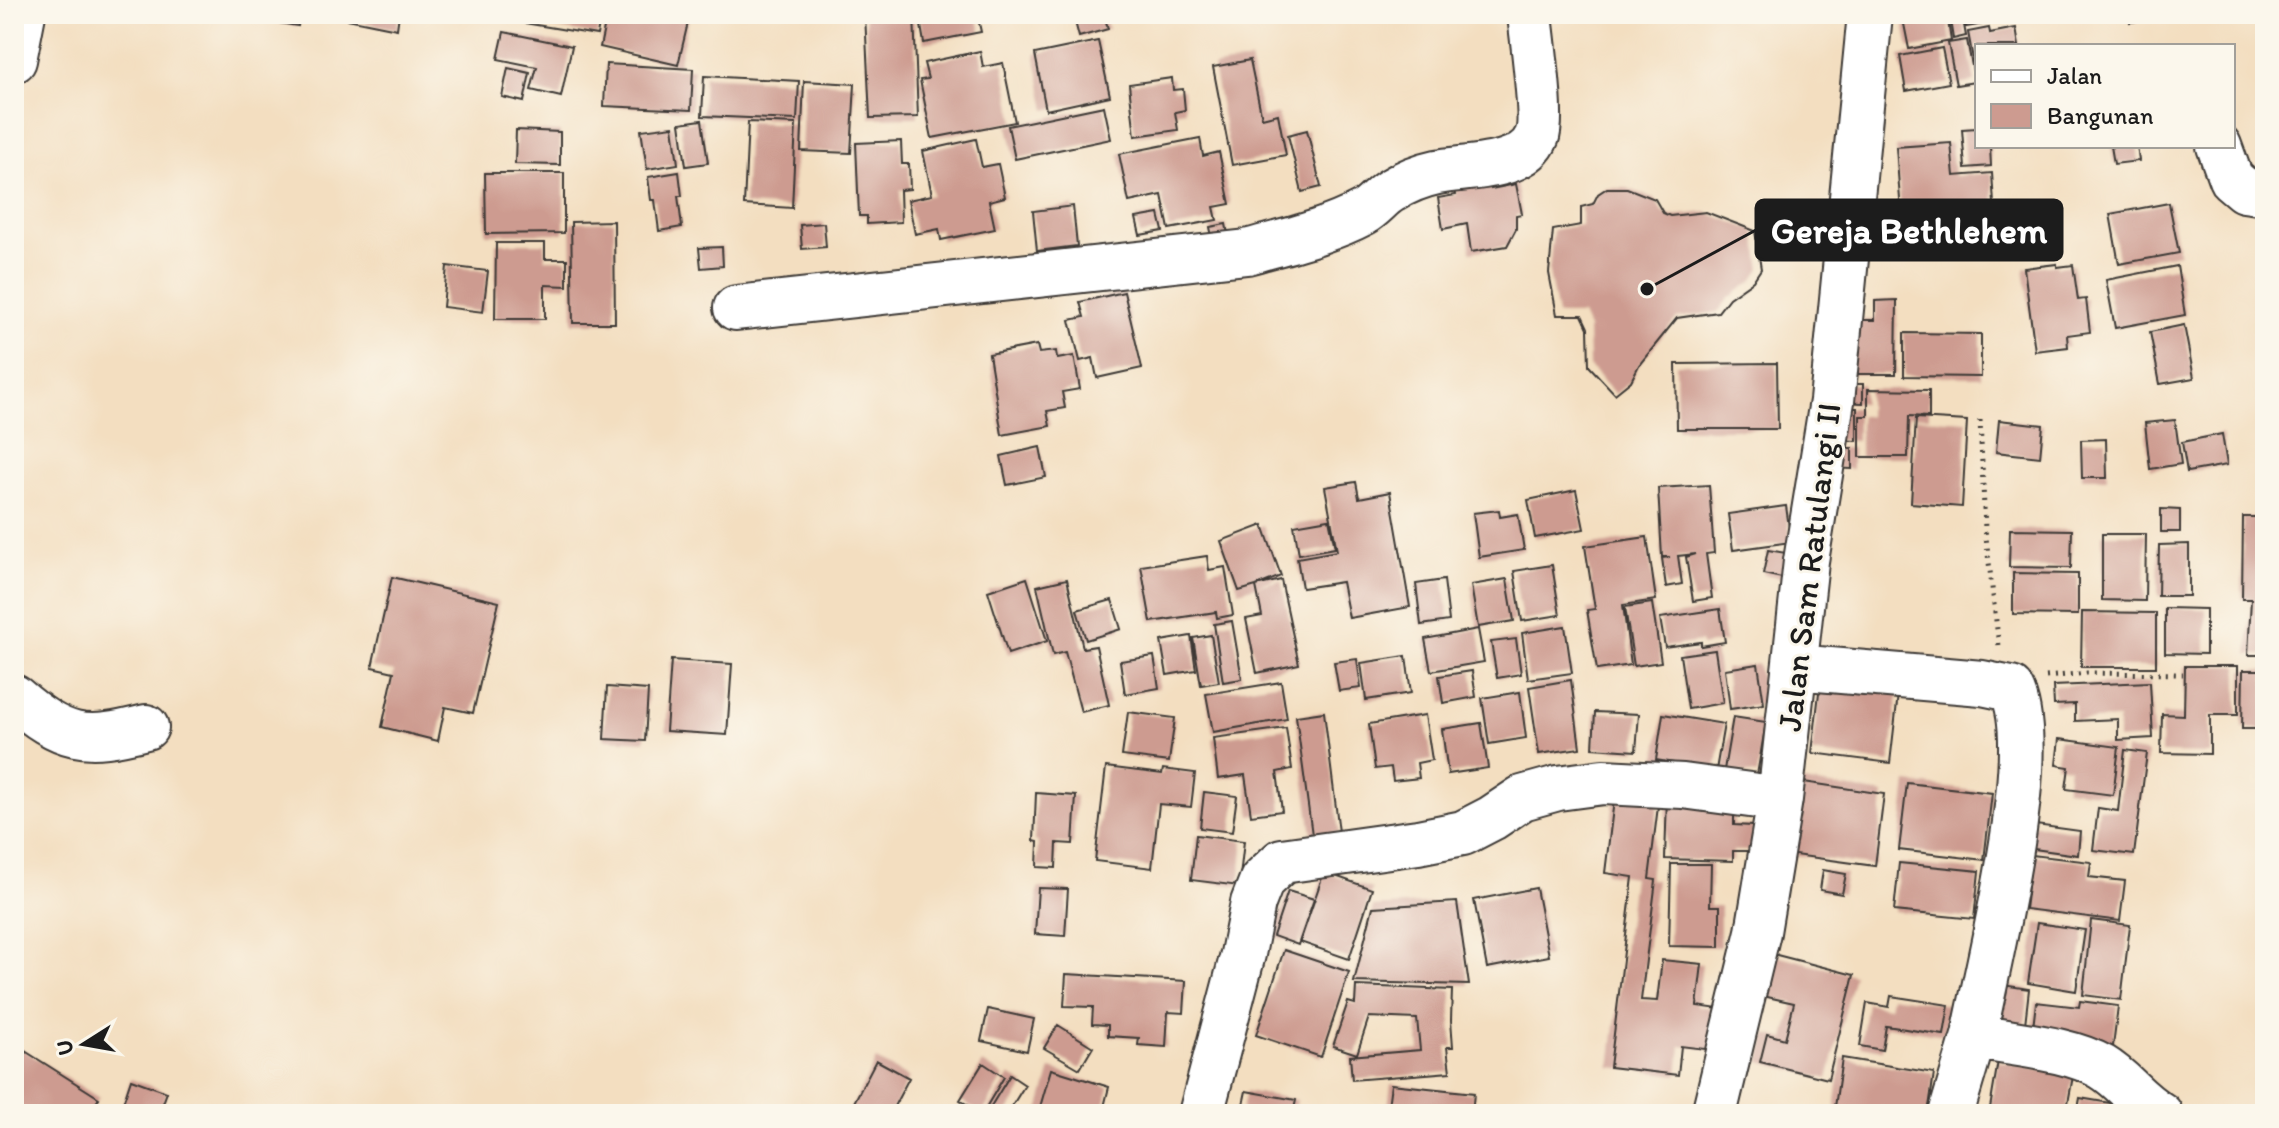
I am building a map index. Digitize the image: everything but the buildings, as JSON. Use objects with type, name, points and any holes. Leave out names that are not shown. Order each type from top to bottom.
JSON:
[{"type":"main road","points":[[14,60],[23,14]]},
{"type":"main road","points":[[736,308],[1247,252],[1326,230],[1367,211],[1392,190],[1420,177],[1504,163],[1526,151],[1538,136],[1538,97],[1530,14]]},
{"type":"main road","name":"Jalan Sam Ratulangi II","points":[[1714,1114],[1758,932],[1780,799],[1806,561],[1832,401],[1870,14]]},
{"type":"main road","points":[[2220,148],[2231,179],[2244,190],[2265,193]]},
{"type":"main road","points":[[1795,667],[1982,683],[2011,689],[2017,701],[2021,729],[2015,827],[1974,1036],[1951,1114]]},
{"type":"main road","points":[[14,697],[35,715],[76,736],[108,737],[146,727]]},
{"type":"main road","points":[[1201,1114],[1243,954],[1253,903],[1262,880],[1282,861],[1463,833],[1522,798],[1558,788],[1603,782],[1683,786],[1780,799]]},
{"type":"main road","points":[[1974,1036],[2083,1058],[2114,1075],[2148,1107],[2160,1114]]},
{"type":"path","points":[[1980,420],[1985,529],[2000,662],[2011,689],[2066,674],[2183,674]]},
{"type":"place","name":"Gereja Bethlehem","points":[[1647,289]]}]
